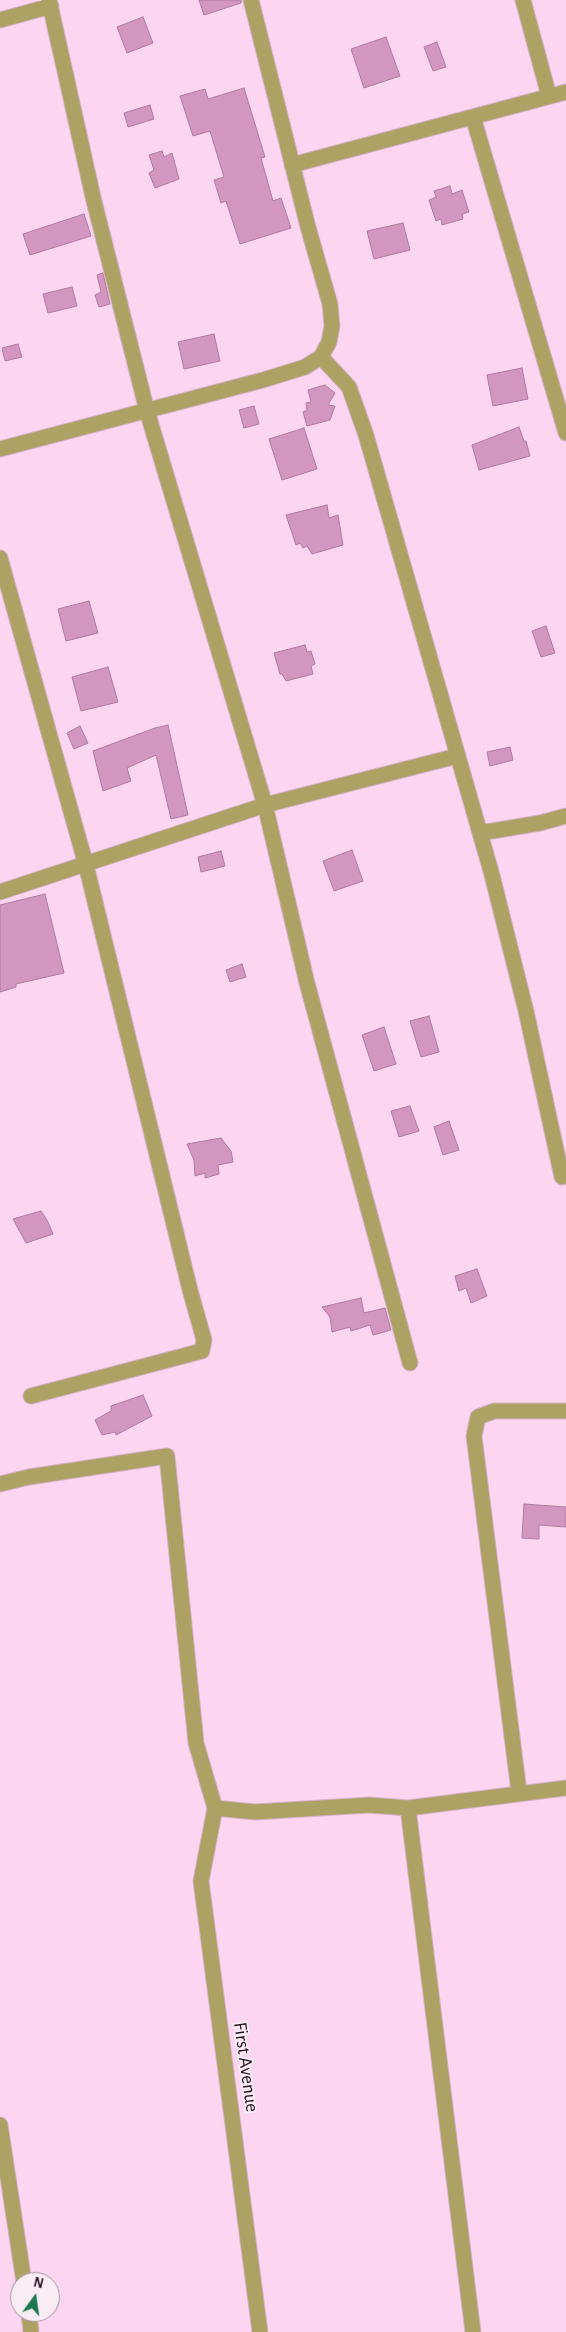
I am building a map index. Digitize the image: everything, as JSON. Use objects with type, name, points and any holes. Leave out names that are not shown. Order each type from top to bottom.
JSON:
[{"type":"street","points":[[0,449],[272,377],[305,366],[321,357],[331,334],[330,304],[292,165],[251,0]]},
{"type":"street","points":[[523,0],[549,96]]},
{"type":"street","points":[[0,20],[50,3],[93,197],[146,411],[265,805],[307,983],[410,1363]]},
{"type":"street","points":[[292,165],[566,92]]},
{"type":"street","points":[[473,117],[566,433]]},
{"type":"street","points":[[321,357],[349,387],[366,435],[480,833],[526,1011],[562,1177]]},
{"type":"street","points":[[0,558],[86,864],[190,1290],[204,1340],[202,1351],[31,1396]]},
{"type":"street","points":[[0,892],[265,805],[457,756]]},
{"type":"street","points":[[480,833],[566,816]]},
{"type":"street","points":[[519,1792],[474,1436],[478,1417],[494,1411],[566,1411]]},
{"type":"street","points":[[0,1484],[29,1477],[167,1456],[196,1743],[215,1808],[255,1812],[369,1805],[408,1808],[519,1792],[566,1788]]},
{"type":"street","name":"First Avenue","points":[[215,1808],[202,1881],[260,2332]]},
{"type":"street","points":[[408,1808],[472,2332]]},
{"type":"street","points":[[0,2125],[22,2272]]},
{"type":"building","points":[[199,0],[241,0],[241,3],[204,15]]},
{"type":"building","points":[[143,17],[153,43],[127,53],[117,27]]},
{"type":"building","points":[[386,37],[400,76],[364,88],[351,49]]},
{"type":"building","points":[[437,42],[446,67],[433,71],[424,47]]},
{"type":"building","points":[[244,88],[265,157],[261,158],[273,201],[281,198],[291,228],[240,244],[226,201],[221,203],[214,180],[224,177],[210,131],[193,136],[180,96],[205,89],[208,99]]},
{"type":"building","points":[[150,105],[154,119],[128,127],[124,113]]},
{"type":"building","points":[[162,151],[164,157],[172,153],[179,179],[155,188],[149,173],[154,170],[149,155]]},
{"type":"building","points":[[450,186],[452,194],[462,190],[469,212],[462,214],[463,219],[442,225],[441,219],[436,221],[429,200],[436,197],[434,191]]},
{"type":"building","points":[[84,214],[91,236],[30,255],[23,234]]},
{"type":"building","points":[[403,223],[410,250],[374,259],[367,231]]},
{"type":"building","points":[[103,273],[110,304],[99,307],[95,295],[101,292],[97,275]]},
{"type":"building","points":[[72,287],[77,306],[48,313],[43,294]]},
{"type":"building","points":[[214,334],[220,361],[184,369],[178,342]]},
{"type":"building","points":[[18,344],[22,357],[5,361],[2,348]]},
{"type":"building","points":[[522,368],[528,399],[493,406],[487,375]]},
{"type":"building","points":[[325,385],[335,393],[328,405],[335,406],[330,420],[307,426],[303,412],[307,410],[306,403],[311,402],[308,390]]},
{"type":"building","points":[[254,406],[259,424],[244,428],[239,410]]},
{"type":"building","points":[[519,427],[524,441],[526,441],[530,456],[479,470],[472,445]]},
{"type":"building","points":[[304,428],[317,469],[282,480],[269,439]]},
{"type":"building","points":[[327,505],[329,518],[338,515],[343,545],[312,554],[307,546],[303,548],[300,543],[296,545],[286,515]]},
{"type":"building","points":[[89,601],[98,633],[66,641],[58,609]]},
{"type":"building","points":[[546,626],[555,653],[541,657],[532,631]]},
{"type":"building","points":[[305,645],[307,652],[311,651],[315,664],[311,666],[313,674],[286,681],[282,674],[280,674],[274,653]]},
{"type":"building","points":[[108,667],[118,702],[81,711],[72,677]]},
{"type":"building","points":[[168,725],[188,815],[171,819],[156,755],[127,768],[131,781],[103,791],[93,751]]},
{"type":"building","points":[[80,726],[88,743],[74,749],[67,733]]},
{"type":"building","points":[[510,747],[513,760],[490,766],[487,752]]},
{"type":"building","points":[[352,850],[363,881],[334,891],[323,861]]},
{"type":"building","points":[[221,851],[225,866],[201,872],[198,857]]},
{"type":"building","points":[[45,894],[64,973],[16,984],[16,987],[0,992],[0,905]]},
{"type":"building","points":[[242,964],[246,977],[230,982],[226,970]]},
{"type":"building","points":[[429,1016],[439,1052],[421,1057],[410,1021]]},
{"type":"building","points":[[384,1027],[396,1064],[374,1071],[362,1035]]},
{"type":"building","points":[[410,1106],[419,1131],[399,1137],[391,1111]]},
{"type":"building","points":[[449,1121],[459,1150],[443,1155],[434,1127]]},
{"type":"building","points":[[221,1138],[231,1151],[233,1162],[218,1165],[219,1174],[205,1178],[205,1173],[195,1176],[194,1160],[187,1144]]},
{"type":"building","points":[[41,1211],[53,1234],[26,1243],[13,1219]]},
{"type":"building","points":[[477,1269],[487,1296],[471,1303],[466,1288],[459,1291],[455,1276]]},
{"type":"building","points":[[361,1298],[364,1313],[385,1308],[391,1330],[373,1335],[370,1325],[351,1331],[350,1327],[332,1332],[330,1317],[322,1307]]},
{"type":"building","points":[[143,1395],[152,1416],[116,1435],[115,1432],[102,1435],[95,1420],[111,1411],[111,1406]]},
{"type":"building","points":[[524,1504],[566,1507],[566,1527],[539,1525],[539,1539],[522,1538]]}]
